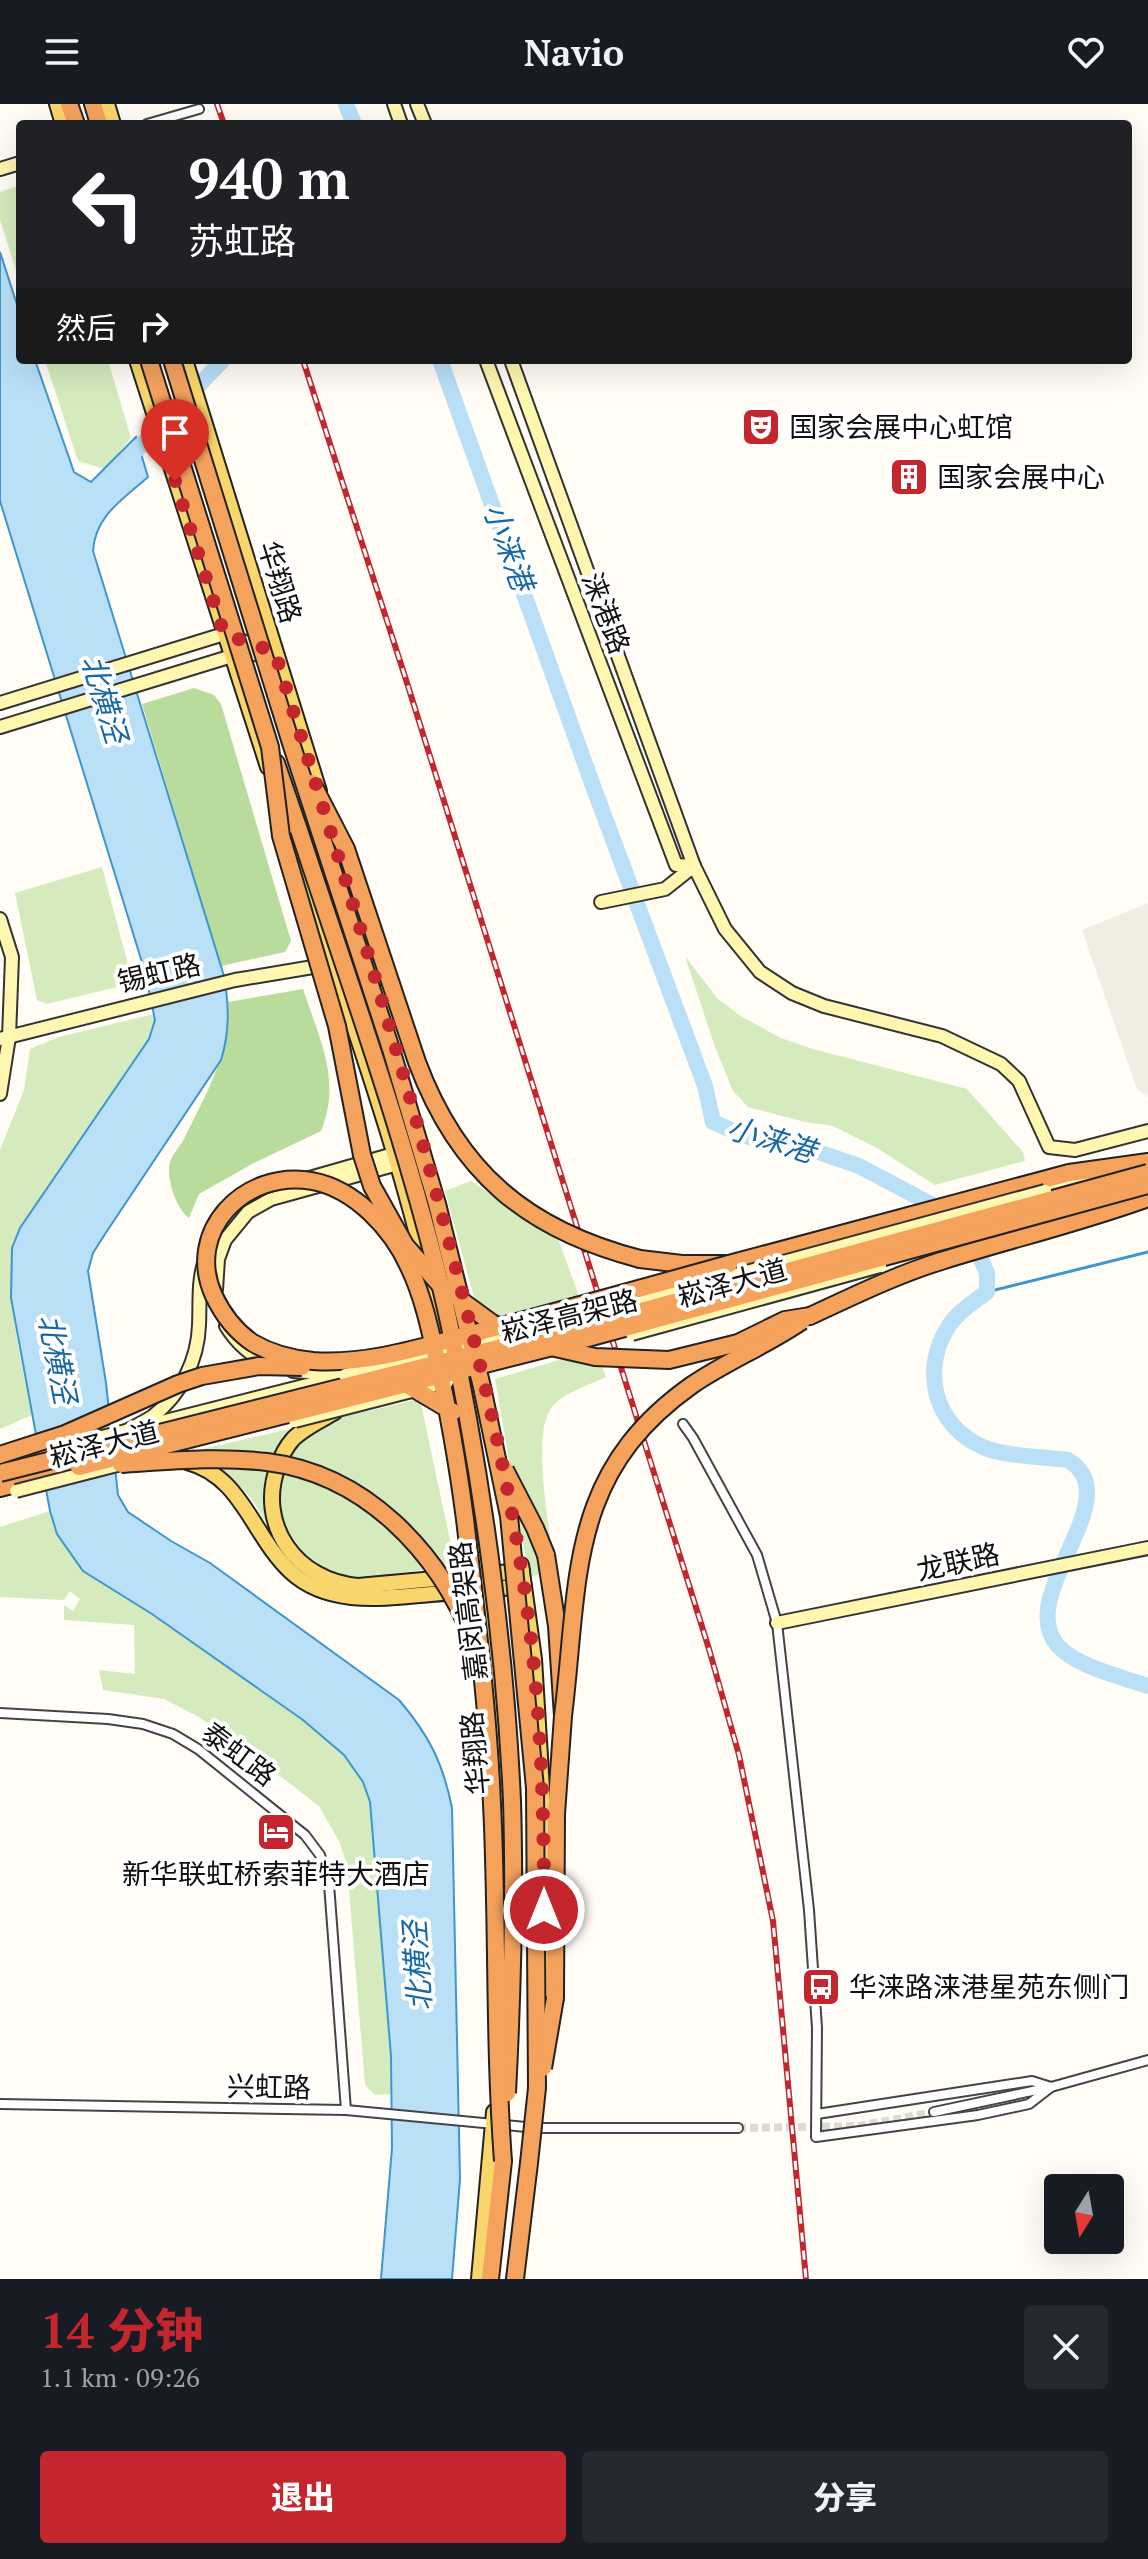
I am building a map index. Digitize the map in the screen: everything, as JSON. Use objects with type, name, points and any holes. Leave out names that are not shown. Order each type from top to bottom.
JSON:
[{"type":"highway","name":"嘉闵高架路","points":[[150,364],[270,747],[348,978],[420,1207],[464,1392],[501,1662],[512,1801],[512,1995],[503,2161],[490,2279]]},
{"type":"highway","name":"嘉闵高架路","points":[[173,364],[291,743],[391,1049],[437,1204],[482,1387],[509,1516],[535,1788],[537,2088],[515,2279]]},
{"type":"highway","points":[[291,743],[346,849],[429,1093],[469,1157],[523,1208],[558,1231],[600,1249],[640,1259],[682,1264],[729,1264]]},
{"type":"highway","points":[[270,747],[281,836],[337,1026],[362,1155],[372,1186],[388,1217],[424,1269],[462,1303],[492,1323],[529,1342],[595,1357],[669,1360],[738,1343],[785,1320],[810,1316]]},
{"type":"highway","points":[[503,2161],[497,2076],[492,1804],[480,1658],[459,1476],[445,1393],[436,1353],[433,1340],[430,1327],[409,1265],[390,1234],[344,1193],[315,1182],[286,1179],[260,1186],[233,1202],[216,1223],[207,1250],[206,1277],[220,1307],[236,1330],[257,1345],[284,1356],[312,1361],[385,1356],[415,1348],[431,1344],[446,1340],[461,1336],[492,1328],[568,1309],[1069,1173],[1148,1163]]},
{"type":"highway","name":"崧泽高架路","points":[[3,1463],[586,1326],[1148,1173]]},
{"type":"highway","name":"崧泽高架路","points":[[8,1490],[79,1467],[679,1314],[1148,1185]]},
{"type":"highway","points":[[537,2088],[548,2046],[555,1998],[556,1814],[579,1558],[589,1518],[618,1461],[657,1413],[693,1385],[810,1316],[887,1280],[940,1261],[1082,1222],[1148,1198]]},
{"type":"highway","points":[[3,1463],[178,1384],[235,1368],[339,1369],[400,1382],[452,1411],[495,1452],[535,1528],[546,1555],[553,1593],[563,1716]]},
{"type":"highway","points":[[79,1467],[228,1459],[270,1462],[312,1474],[346,1489],[396,1523],[437,1570],[464,1618],[480,1658]]},
{"type":"main road","name":"华翔路","points":[[138,364],[396,1159],[433,1296],[472,1498],[484,1582],[506,1814],[505,1997],[479,2279]]},
{"type":"main road","name":"华翔路","points":[[186,364],[354,902],[425,1151],[487,1384],[523,1579],[534,1659],[544,1822],[544,1998],[541,2093],[521,2279]]},
{"type":"main road","name":"涞港路","points":[[488,364],[676,865],[694,866]]},
{"type":"main road","points":[[512,364],[694,866],[725,929],[760,972],[792,993],[824,1006],[942,1036],[1001,1064],[1019,1081],[1049,1147],[1075,1150],[1148,1131]]},
{"type":"main road","points":[[0,703],[224,634],[275,652]]},
{"type":"main road","points":[[0,727],[142,681],[232,656],[275,652]]},
{"type":"main road","points":[[601,902],[665,889],[694,866]]},
{"type":"main road","points":[[0,919],[12,957],[0,1094]]},
{"type":"main road","name":"锡虹路","points":[[5,1038],[235,980],[332,964]]},
{"type":"main road","points":[[345,1375],[280,1370],[253,1356],[237,1342],[217,1309],[215,1282],[218,1259],[233,1208],[267,1190],[425,1151]]},
{"type":"main road","name":"崧泽大道","points":[[3,1463],[584,1316],[1148,1163]]},
{"type":"main road","name":"崧泽大道","points":[[0,1496],[8,1490],[155,1456],[771,1298],[1148,1192]]},
{"type":"main road","points":[[121,1434],[154,1415],[174,1395],[188,1374],[199,1328],[201,1274],[213,1234],[228,1224]]},
{"type":"main road","points":[[337,1410],[293,1439],[282,1456],[271,1495],[280,1537],[306,1568],[326,1579],[358,1586],[523,1579]]},
{"type":"main road","points":[[155,1456],[190,1462],[223,1480],[291,1572],[322,1591],[372,1598],[484,1582]]},
{"type":"main road","name":"龙联路","points":[[777,1623],[1148,1548]]},
{"type":"street","points":[[161,120],[199,109]]},
{"type":"street","points":[[683,1424],[757,1555],[777,1623],[809,1910],[817,2028],[816,2137],[1016,2107],[1029,2104],[1051,2087]]},
{"type":"street","name":"泰虹路","points":[[0,1713],[108,1719],[143,1724],[173,1734],[198,1749],[305,1835],[320,1855],[329,1884],[346,2110]]},
{"type":"street","points":[[934,2112],[1051,2087],[1148,2060]]},
{"type":"street","points":[[817,2114],[1032,2081],[1051,2087]]},
{"type":"street","name":"兴虹路","points":[[0,2104],[346,2110],[536,2128],[738,2128]]},
{"type":"green space","points":[[16,186],[16,270],[0,220],[0,192]]},
{"type":"green space","points":[[46,364],[109,364],[131,438],[105,469],[78,461]]},
{"type":"green space","points":[[194,688],[214,695],[221,704],[291,941],[285,952],[221,966],[142,704]]},
{"type":"green space","points":[[102,867],[133,983],[47,1004],[37,1000],[15,893]]},
{"type":"green space","points":[[685,956],[717,998],[742,1017],[781,1038],[967,1089],[1023,1152],[1025,1161],[935,1185],[877,1148],[833,1126],[748,1107],[733,1091]]},
{"type":"green space","points":[[303,989],[329,1077],[327,1112],[321,1131],[199,1194],[189,1218],[173,1193],[169,1177],[170,1162],[208,1091],[222,1055],[229,1019],[228,1002]]},
{"type":"green space","points":[[154,1014],[149,1039],[20,1228],[14,1250],[12,1297],[32,1415],[0,1429],[0,1150],[24,1090],[30,1049],[59,1037]]},
{"type":"green space","points":[[471,1181],[558,1239],[579,1296],[482,1327],[445,1191]]},
{"type":"green space","points":[[596,1349],[606,1377],[564,1397],[552,1407],[546,1419],[543,1480],[553,1558],[541,1574],[529,1577],[495,1379]]},
{"type":"green space","points":[[420,1399],[455,1564],[376,1578],[351,1579],[317,1565],[272,1532],[251,1498],[203,1449]]},
{"type":"green space","points":[[50,1511],[57,1534],[83,1571],[152,1614],[303,1720],[344,1755],[363,1782],[370,1802],[392,2094],[375,2095],[365,2085],[347,1866],[340,1843],[319,1806],[197,1716],[164,1699],[103,1690],[99,1670],[135,1674],[134,1625],[64,1620],[64,1605],[73,1611],[80,1599],[70,1591],[64,1600],[0,1597],[0,1527]]},
{"type":"shaded area","points":[[1148,903],[1148,1097],[1137,1089],[1082,930]]},
{"type":"water","name":"北横泾","points":[[0,252],[16,302],[16,364],[36,364],[74,472],[91,482],[136,437],[148,477],[105,518],[93,551],[224,976],[227,998],[227,1029],[221,1060],[93,1253],[88,1271],[106,1383],[118,1495],[128,1512],[210,1563],[399,1700],[419,1725],[439,1763],[452,1808],[460,2179],[452,2279],[381,2279],[392,2148],[391,2056],[370,1802],[363,1782],[344,1755],[303,1720],[152,1614],[83,1571],[57,1534],[50,1511],[11,1298],[12,1248],[20,1228],[149,1039],[155,1020],[145,972],[0,501]]},
{"type":"waterway","name":"小涞港","points":[[346,104],[352,120]]},
{"type":"waterway","points":[[124,463],[219,364]]},
{"type":"waterway","name":"小涞港","points":[[441,364],[705,1086],[713,1122],[745,1136],[818,1152],[859,1166],[942,1210],[968,1228],[987,1273],[987,1292],[958,1315],[941,1341],[935,1359],[936,1394],[953,1425],[983,1447],[1012,1454],[1068,1460],[1084,1477],[1087,1498],[1081,1522],[1049,1601],[1048,1625],[1058,1646],[1076,1660],[1148,1686]]},
{"type":"waterway","points":[[987,1292],[1148,1252]]},
{"type":"tunnel","points":[[738,2128],[859,2126],[934,2112]]},
{"type":"railway","points":[[217,104],[223,120]]},
{"type":"railway","points":[[304,364],[709,1649],[739,1755],[773,1921],[806,2279]]},
{"type":"place","name":"国家会展中心虹馆","points":[[761,427]]},
{"type":"place","name":"国家会展中心","points":[[909,477]]},
{"type":"place","name":"新华联虹桥索菲特大酒店","points":[[276,1832]]},
{"type":"place","name":"华涞路涞港星苑东侧门","points":[[821,1987]]},
{"type":"route","points":[[175,481],[224,634],[275,652],[354,902],[424,1146],[485,1377],[522,1571],[534,1659],[544,1822],[544,1910]]}]
